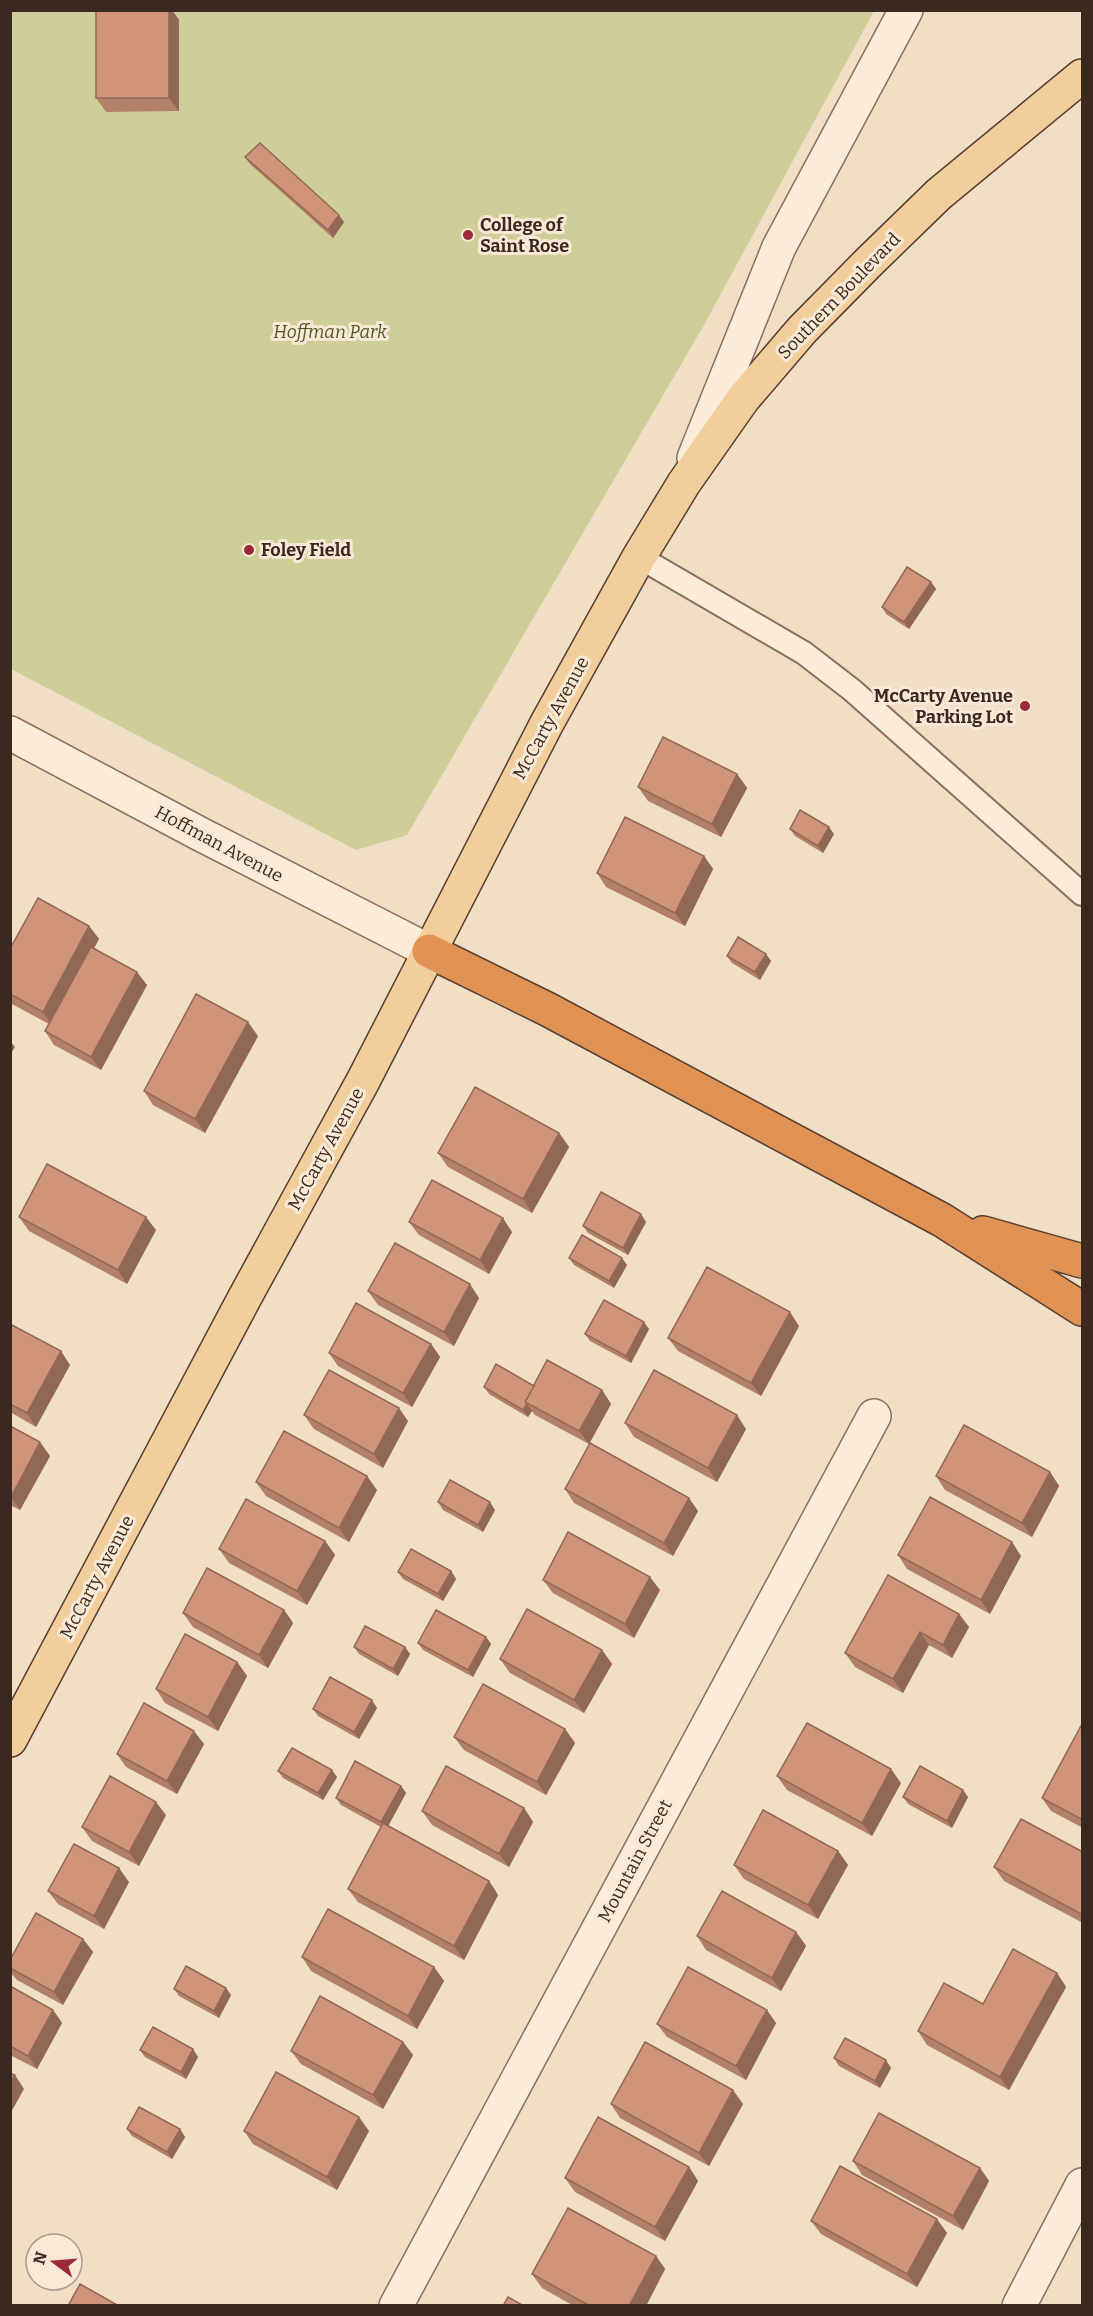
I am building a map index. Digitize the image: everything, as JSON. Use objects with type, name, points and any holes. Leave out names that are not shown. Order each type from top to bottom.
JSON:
[{"type":"highway","points":[[429,951],[548,1010],[942,1220],[1083,1309]]},
{"type":"highway","points":[[942,1220],[1083,1261]]},
{"type":"main road","name":"Southern Boulevard","points":[[639,557],[684,483],[743,399],[802,330],[939,194],[1083,76]]},
{"type":"main road","name":"McCarty Avenue","points":[[12,1734],[363,1081],[512,789],[639,557]]},
{"type":"street","points":[[684,483],[779,247],[906,10]]},
{"type":"street","name":"Hoffman Avenue","points":[[10,733],[202,835],[429,951]]},
{"type":"street","name":"Mountain Street","points":[[396,2306],[874,1416]]},
{"type":"street","points":[[1019,2306],[1083,2185]]},
{"type":"lane","points":[[639,557],[812,659],[852,690],[1083,894]]},
{"type":"green space","name":"Hoffman Park","points":[[10,11],[874,11],[704,325],[407,835],[356,850],[11,669]]},
{"type":"building","points":[[96,10],[169,10],[169,98],[96,98]]},
{"type":"building","points":[[260,143],[339,215],[328,230],[245,157]]},
{"type":"building","points":[[907,567],[931,582],[904,622],[882,607]]},
{"type":"building","points":[[663,737],[737,774],[712,824],[638,787]]},
{"type":"building","points":[[800,810],[829,827],[818,846],[790,829]]},
{"type":"building","points":[[625,817],[704,856],[675,913],[597,873]]},
{"type":"building","points":[[38,898],[89,926],[43,1012],[10,994],[10,949]]},
{"type":"building","points":[[738,937],[766,954],[755,972],[727,956]]},
{"type":"building","points":[[91,947],[137,972],[91,1057],[45,1031]]},
{"type":"building","points":[[196,994],[248,1022],[195,1119],[144,1091]]},
{"type":"building","points":[[475,1087],[559,1133],[523,1199],[438,1153]]},
{"type":"building","points":[[47,1164],[146,1217],[118,1270],[19,1217]]},
{"type":"building","points":[[432,1180],[503,1218],[480,1260],[409,1222]]},
{"type":"building","points":[[601,1192],[641,1214],[623,1248],[583,1226]]},
{"type":"building","points":[[582,1235],[622,1258],[609,1281],[569,1258]]},
{"type":"building","points":[[395,1243],[470,1284],[444,1332],[368,1291]]},
{"type":"building","points":[[707,1267],[790,1312],[751,1383],[668,1338]]},
{"type":"building","points":[[604,1300],[644,1322],[626,1356],[585,1334]]},
{"type":"building","points":[[356,1303],[431,1344],[403,1393],[329,1353]]},
{"type":"building","points":[[10,1324],[61,1351],[27,1413],[10,1404]]},
{"type":"building","points":[[547,1360],[602,1390],[579,1431],[525,1402]]},
{"type":"building","points":[[496,1364],[534,1386],[523,1410],[484,1387]]},
{"type":"building","points":[[329,1370],[399,1408],[374,1454],[304,1415]]},
{"type":"building","points":[[654,1370],[737,1415],[708,1468],[625,1423]]},
{"type":"building","points":[[964,1425],[1050,1472],[1022,1523],[936,1476]]},
{"type":"building","points":[[10,1426],[40,1442],[11,1497],[10,1497]]},
{"type":"building","points":[[284,1431],[367,1476],[339,1528],[256,1482]]},
{"type":"building","points":[[590,1443],[689,1498],[664,1543],[565,1489]]},
{"type":"building","points":[[450,1480],[490,1502],[478,1525],[438,1502]]},
{"type":"building","points":[[930,1497],[1012,1542],[981,1600],[898,1555]]},
{"type":"building","points":[[246,1499],[325,1541],[297,1591],[219,1549]]},
{"type":"building","points":[[568,1532],[650,1577],[625,1624],[543,1580]]},
{"type":"building","points":[[411,1549],[451,1571],[438,1594],[398,1572]]},
{"type":"building","points":[[207,1568],[284,1610],[259,1655],[183,1613]]},
{"type":"building","points":[[888,1575],[959,1614],[943,1645],[920,1632],[893,1679],[845,1653]]},
{"type":"building","points":[[527,1609],[602,1650],[574,1700],[500,1659]]},
{"type":"building","points":[[436,1610],[486,1637],[468,1670],[418,1643]]},
{"type":"building","points":[[365,1626],[405,1647],[393,1669],[354,1647]]},
{"type":"building","points":[[185,1634],[237,1662],[208,1717],[156,1689]]},
{"type":"building","points":[[330,1677],[372,1700],[354,1732],[313,1709]]},
{"type":"building","points":[[483,1684],[565,1729],[537,1782],[454,1737]]},
{"type":"building","points":[[144,1703],[194,1731],[167,1781],[117,1754]]},
{"type":"building","points":[[1083,1722],[1083,1820],[1042,1798]]},
{"type":"building","points":[[807,1723],[891,1769],[862,1823],[777,1776]]},
{"type":"building","points":[[292,1748],[332,1770],[318,1793],[278,1771]]},
{"type":"building","points":[[355,1761],[401,1786],[381,1822],[336,1798]]},
{"type":"building","points":[[446,1766],[524,1808],[499,1854],[422,1811]]},
{"type":"building","points":[[920,1766],[963,1790],[947,1821],[903,1797]]},
{"type":"building","points":[[110,1776],[156,1802],[129,1852],[82,1827]]},
{"type":"building","points":[[763,1810],[838,1851],[808,1905],[734,1865]]},
{"type":"building","points":[[1021,1819],[1083,1852],[1083,1915],[994,1867]]},
{"type":"building","points":[[383,1823],[489,1881],[454,1946],[348,1889]]},
{"type":"building","points":[[74,1844],[119,1868],[94,1916],[48,1891]]},
{"type":"building","points":[[722,1891],[796,1932],[772,1978],[697,1936]]},
{"type":"building","points":[[328,1909],[434,1967],[408,2016],[302,1957]]},
{"type":"building","points":[[36,1913],[83,1939],[54,1992],[10,1968],[10,1960]]},
{"type":"building","points":[[1013,1949],[1057,1973],[1000,2077],[918,2031],[944,1983],[983,2004]]},
{"type":"building","points":[[186,1966],[226,1988],[214,2011],[174,1989]]},
{"type":"building","points":[[688,1967],[767,2010],[736,2066],[657,2024]]},
{"type":"building","points":[[10,1986],[53,2010],[28,2056],[10,2046]]},
{"type":"building","points":[[320,1996],[403,2042],[373,2095],[291,2051]]},
{"type":"building","points":[[153,2027],[193,2049],[181,2072],[140,2050]]},
{"type":"building","points":[[845,2038],[886,2060],[875,2081],[834,2058]]},
{"type":"building","points":[[645,2042],[733,2090],[699,2153],[611,2104]]},
{"type":"building","points":[[276,2072],[359,2117],[327,2177],[244,2131]]},
{"type":"building","points":[[10,2073],[15,2075],[10,2083]]},
{"type":"building","points":[[139,2107],[180,2129],[167,2152],[127,2129]]},
{"type":"building","points":[[879,2113],[980,2168],[953,2216],[853,2161]]},
{"type":"building","points":[[598,2117],[689,2167],[655,2227],[565,2178]]},
{"type":"building","points":[[840,2166],[937,2219],[907,2274],[811,2221]]},
{"type":"building","points":[[568,2208],[656,2256],[629,2306],[590,2306],[532,2274]]},
{"type":"building","points":[[84,2286],[119,2306],[68,2306],[76,2292],[84,2292]]},
{"type":"building","points":[[508,2297],[524,2306],[503,2306]]},
{"type":"place","name":"College of Saint Rose","points":[[468,235]]},
{"type":"place","name":"Foley Field","points":[[249,550]]},
{"type":"place","name":"McCarty Avenue Parking Lot","points":[[1025,706]]}]
